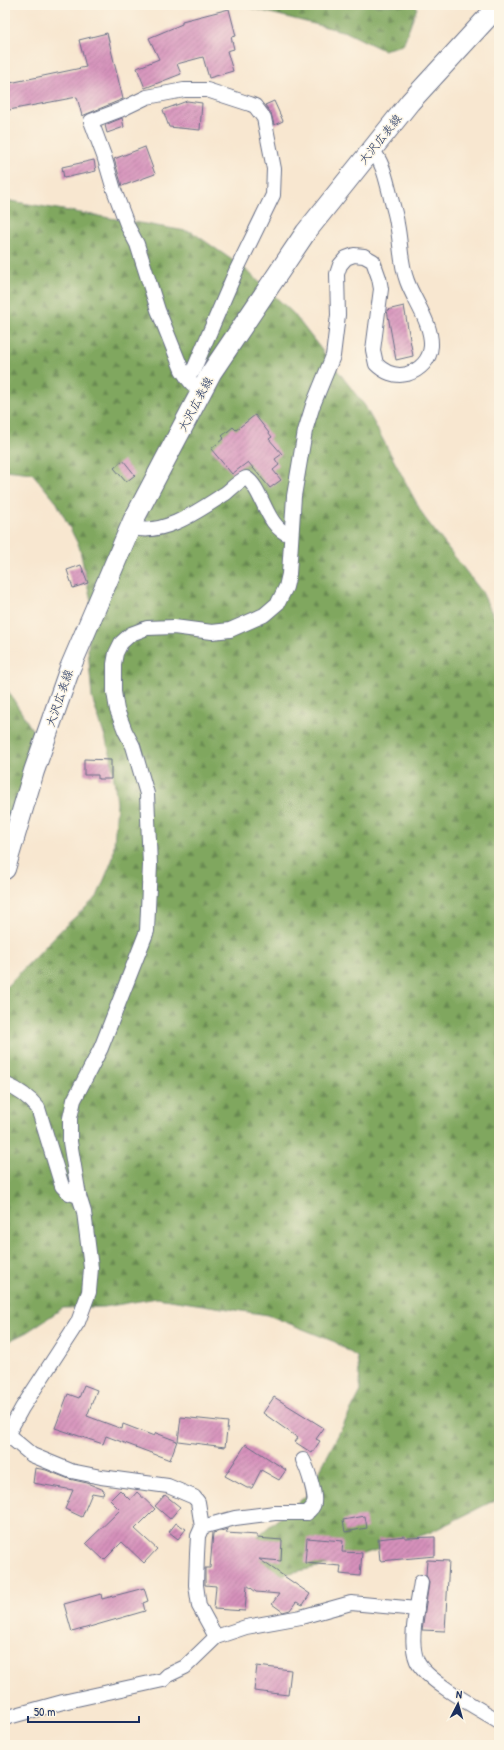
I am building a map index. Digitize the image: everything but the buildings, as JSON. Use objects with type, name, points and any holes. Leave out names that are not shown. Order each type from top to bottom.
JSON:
[{"type":"main road","name":"大沢広表線","points":[[5,869],[34,771],[70,668],[131,527],[211,373],[306,232],[410,102],[498,5]]},
{"type":"street","points":[[187,378],[193,371],[236,271],[273,195],[274,176],[271,148],[264,118],[256,106],[198,88],[147,97],[120,110],[91,121],[117,198],[128,227],[137,244],[158,310],[182,370],[187,378],[192,386],[202,391]]},
{"type":"street","points":[[216,1637],[199,1606],[196,1584],[198,1536],[202,1526],[198,1502],[194,1497],[168,1486],[101,1477],[71,1471],[32,1456],[6,1437],[22,1408],[78,1322],[89,1292],[91,1268],[84,1212],[79,1196],[70,1142],[70,1118],[74,1100],[100,1048],[147,931],[150,865],[147,794],[133,746],[125,732],[114,692],[114,664],[116,653],[121,643],[131,634],[147,628],[174,627],[212,632],[230,630],[264,615],[278,602],[286,587],[290,557],[290,535],[294,496],[305,431],[313,405],[333,356],[338,316],[337,274],[340,265],[346,258],[364,256],[372,261],[379,278],[381,289],[373,350],[376,364],[387,372],[402,375],[420,368],[430,353],[431,344],[428,330],[407,281],[402,262],[397,224],[388,182],[380,162],[372,150]]},
{"type":"street","points":[[131,527],[145,530],[180,521],[199,511],[246,478],[252,484],[275,524],[281,530],[290,535]]},
{"type":"street","points":[[5,1084],[30,1098],[38,1108],[62,1186],[69,1193],[79,1196]]},
{"type":"street","points":[[202,1526],[235,1518],[275,1513],[306,1514],[313,1506],[314,1500],[308,1469],[303,1460]]},
{"type":"street","points":[[421,1582],[414,1632],[415,1653],[418,1662],[435,1682],[499,1721]]},
{"type":"street","points":[[5,1718],[63,1702],[163,1680],[168,1675],[185,1667],[216,1637],[246,1627],[301,1617],[351,1603],[417,1609]]},
{"type":"green space","points":[[238,5],[416,5],[417,8],[403,45],[383,50],[346,32]]},
{"type":"green space","points":[[5,200],[192,232],[245,269],[293,313],[365,406],[424,517],[482,592],[499,628],[499,1498],[429,1533],[336,1563],[281,1575],[250,1574],[254,1539],[307,1495],[361,1391],[357,1357],[335,1342],[268,1315],[157,1298],[104,1307],[63,1308],[27,1332],[5,1343],[5,988],[62,929],[97,897],[113,858],[117,803],[111,756],[92,698],[88,649],[91,601],[79,546],[57,503],[32,473],[5,470]]},
{"type":"green space","points":[[5,686],[33,731],[37,775],[5,844]]}]
